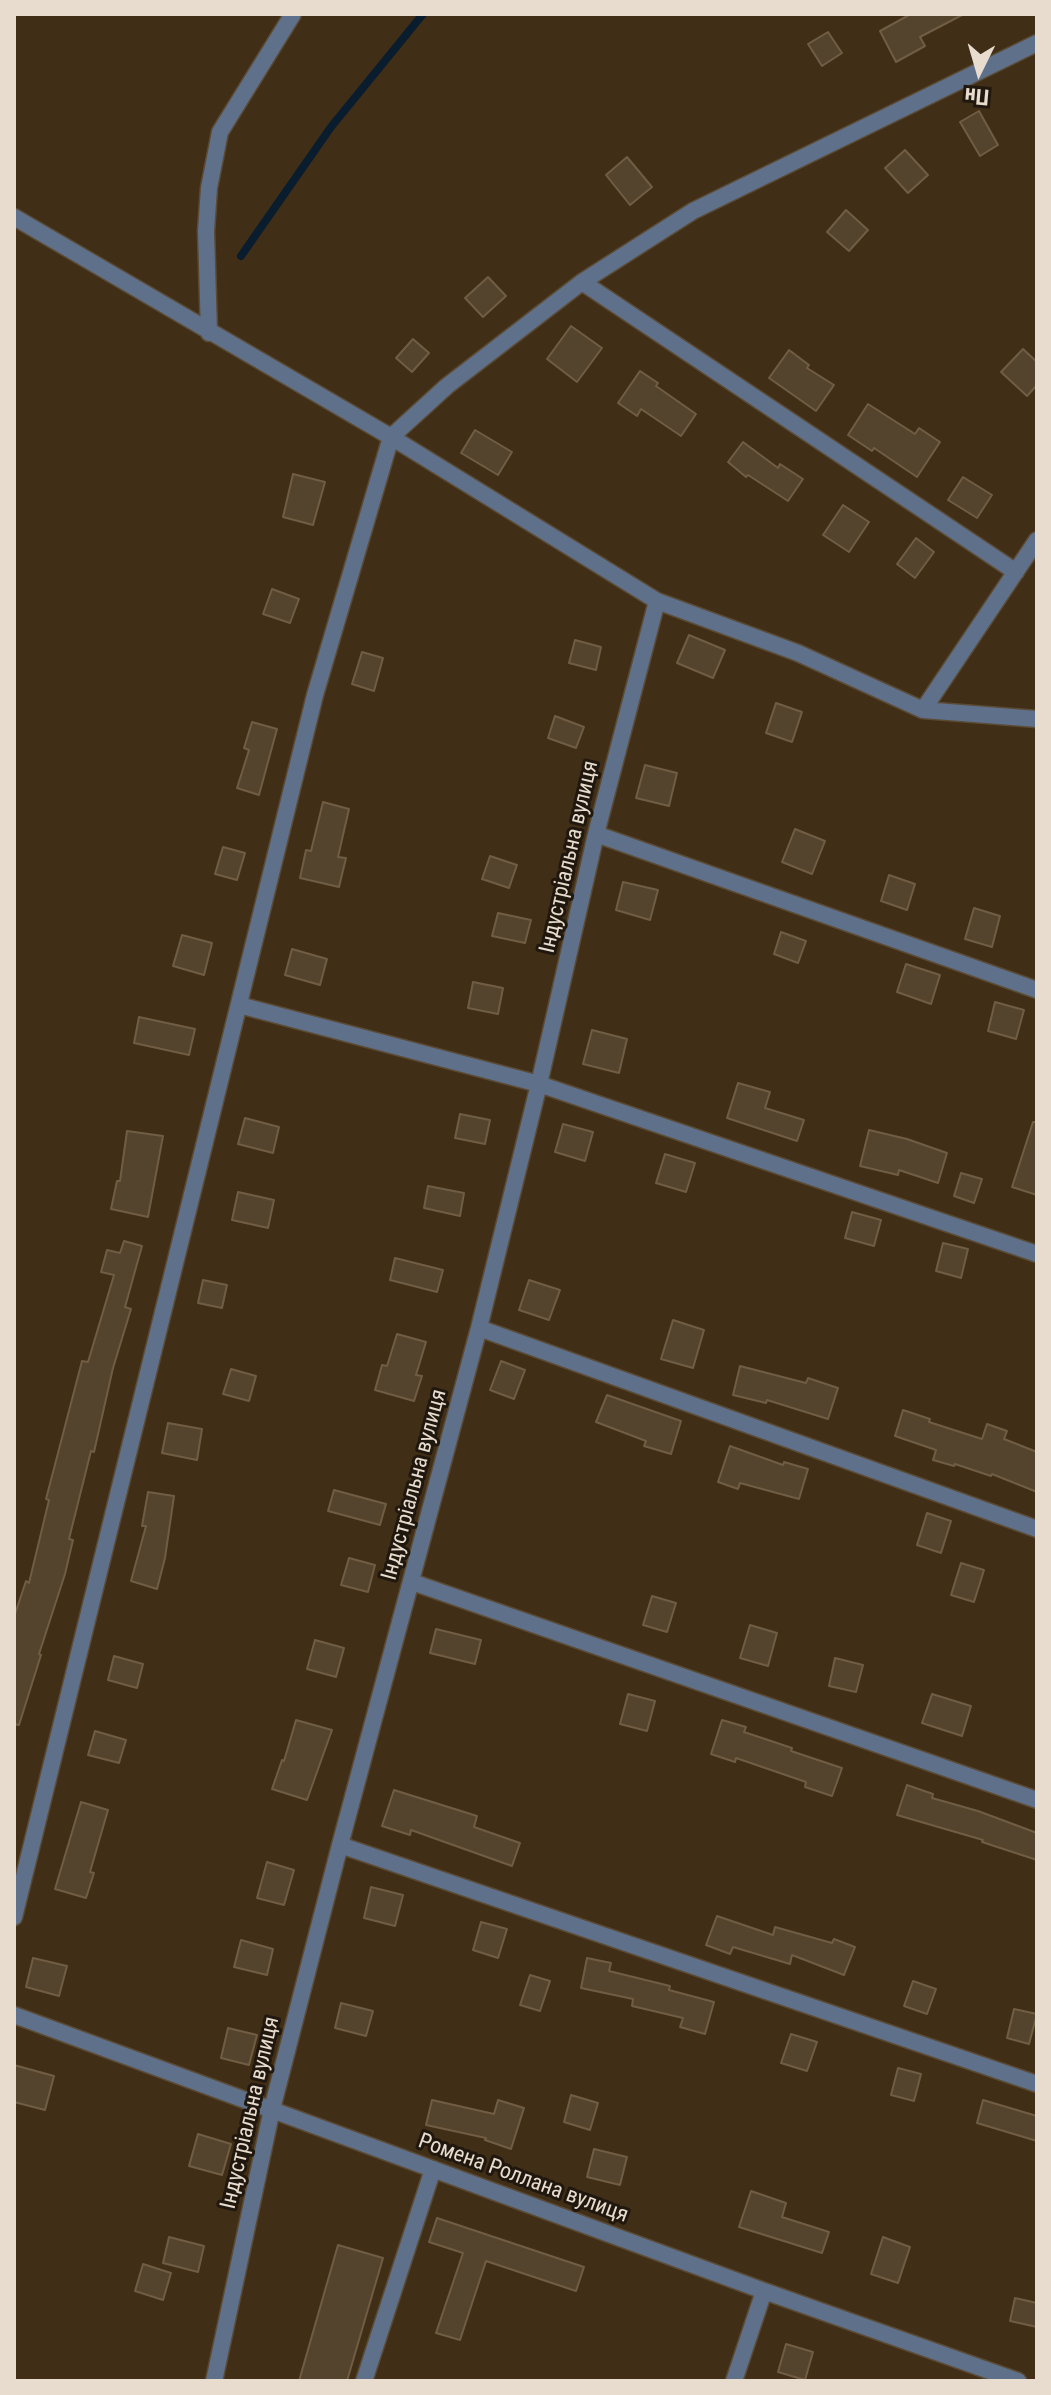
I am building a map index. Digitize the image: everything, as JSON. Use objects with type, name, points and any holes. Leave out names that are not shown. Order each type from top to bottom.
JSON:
[{"type":"street","points":[[209,333],[206,231],[209,188],[220,132],[293,14]]},
{"type":"street","points":[[14,1917],[315,695],[391,437],[447,386],[582,282],[693,211],[1037,43]]},
{"type":"street","points":[[14,217],[391,437],[657,601],[798,653],[923,710],[1037,719]]},
{"type":"street","points":[[582,282],[1016,572]]},
{"type":"street","points":[[923,710],[1037,540]]},
{"type":"street","name":"Індустріальна вулиця","points":[[214,2381],[272,2109],[479,1328],[596,834],[657,601]]},
{"type":"street","points":[[596,834],[1037,990]]},
{"type":"street","points":[[239,1005],[539,1084],[1037,1254]]},
{"type":"street","points":[[479,1328],[1037,1529]]},
{"type":"street","points":[[412,1582],[1037,1800]]},
{"type":"street","points":[[340,1845],[1037,2084]]},
{"type":"street","name":"Ромена Роллана вулиця","points":[[14,2015],[764,2291],[1018,2381]]},
{"type":"street","points":[[364,2381],[433,2169]]},
{"type":"street","points":[[734,2381],[764,2291]]},
{"type":"building","points":[[911,14],[964,14],[920,37],[925,46],[896,62],[880,31]]},
{"type":"building","points":[[828,32],[842,53],[822,66],[808,44]]},
{"type":"building","points":[[979,111],[998,145],[980,156],[960,122]]},
{"type":"building","points":[[905,150],[928,175],[908,193],[885,168]]},
{"type":"building","points":[[627,157],[652,187],[630,205],[606,175]]},
{"type":"building","points":[[846,210],[868,230],[849,251],[827,232]]},
{"type":"building","points":[[488,277],[506,296],[483,317],[465,298]]},
{"type":"building","points":[[571,326],[602,348],[577,382],[547,359]]},
{"type":"building","points":[[413,339],[429,353],[412,372],[396,358]]},
{"type":"building","points":[[1023,349],[1037,362],[1037,385],[1027,396],[1001,372]]},
{"type":"building","points":[[789,350],[809,365],[807,368],[834,385],[816,411],[769,378]]},
{"type":"building","points":[[640,371],[696,414],[681,436],[641,409],[637,416],[618,403]]},
{"type":"building","points":[[868,404],[915,434],[919,428],[940,442],[917,477],[874,448],[872,451],[848,435]]},
{"type":"building","points":[[475,430],[512,452],[498,475],[461,453]]},
{"type":"building","points":[[743,442],[778,468],[780,464],[803,479],[788,501],[748,475],[746,477],[728,462]]},
{"type":"building","points":[[293,474],[325,482],[313,525],[283,517]]},
{"type":"building","points":[[963,477],[992,495],[977,518],[948,500]]},
{"type":"building","points":[[843,505],[869,522],[849,552],[823,535]]},
{"type":"building","points":[[916,538],[934,552],[915,578],[897,564]]},
{"type":"building","points":[[272,589],[299,599],[290,623],[263,614]]},
{"type":"building","points":[[689,635],[725,650],[713,678],[677,663]]},
{"type":"building","points":[[575,640],[601,647],[596,670],[569,663]]},
{"type":"building","points":[[362,652],[383,658],[374,691],[352,684]]},
{"type":"building","points":[[776,703],[802,712],[792,742],[766,733]]},
{"type":"building","points":[[555,716],[584,727],[576,748],[548,738]]},
{"type":"building","points":[[252,722],[277,729],[259,795],[237,788],[249,750],[244,748]]},
{"type":"building","points":[[645,765],[677,773],[669,806],[636,798]]},
{"type":"building","points":[[323,802],[349,809],[338,857],[346,858],[339,887],[300,878],[306,850],[311,851]]},
{"type":"building","points":[[795,829],[825,841],[812,874],[782,862]]},
{"type":"building","points":[[223,847],[245,853],[237,880],[215,874]]},
{"type":"building","points":[[490,856],[517,865],[509,888],[482,879]]},
{"type":"building","points":[[889,875],[915,884],[907,910],[881,901]]},
{"type":"building","points":[[623,882],[658,890],[650,920],[616,910]]},
{"type":"building","points":[[974,908],[1000,916],[992,947],[965,939]]},
{"type":"building","points":[[498,913],[531,920],[525,943],[492,936]]},
{"type":"building","points":[[781,932],[806,941],[798,963],[774,954]]},
{"type":"building","points":[[182,935],[212,943],[204,975],[173,966]]},
{"type":"building","points":[[292,949],[327,959],[320,985],[285,975]]},
{"type":"building","points":[[906,964],[940,975],[931,1004],[897,992]]},
{"type":"building","points":[[473,982],[503,988],[498,1014],[468,1008]]},
{"type":"building","points":[[995,1002],[1024,1010],[1016,1039],[988,1031]]},
{"type":"building","points":[[139,1017],[195,1029],[189,1055],[134,1043]]},
{"type":"building","points":[[592,1030],[627,1039],[619,1073],[583,1064]]},
{"type":"building","points":[[738,1083],[770,1092],[765,1108],[804,1120],[797,1141],[727,1118]]},
{"type":"building","points":[[460,1114],[490,1120],[485,1144],[455,1138]]},
{"type":"building","points":[[245,1118],[279,1127],[273,1153],[238,1144]]},
{"type":"building","points":[[1033,1122],[1037,1122],[1037,1195],[1012,1187]]},
{"type":"building","points":[[563,1124],[593,1132],[585,1161],[555,1152]]},
{"type":"building","points":[[869,1130],[947,1153],[938,1183],[899,1170],[898,1175],[860,1166]]},
{"type":"building","points":[[127,1131],[163,1136],[148,1217],[111,1209],[117,1181],[120,1181]]},
{"type":"building","points":[[665,1154],[695,1163],[686,1192],[656,1183]]},
{"type":"building","points":[[961,1173],[982,1179],[974,1203],[954,1196]]},
{"type":"building","points":[[428,1186],[464,1193],[460,1216],[424,1208]]},
{"type":"building","points":[[238,1192],[274,1200],[268,1228],[232,1220]]},
{"type":"building","points":[[852,1212],[881,1220],[874,1246],[845,1238]]},
{"type":"building","points":[[124,1241],[142,1246],[125,1307],[131,1309],[69,1539],[73,1540],[65,1574],[19,1725],[14,1724],[14,1617],[26,1581],[29,1583],[49,1500],[46,1499],[82,1361],[88,1362],[114,1275],[101,1272],[107,1250],[120,1253]]},
{"type":"building","points":[[943,1243],[968,1249],[961,1278],[936,1271]]},
{"type":"building","points":[[395,1258],[443,1270],[437,1292],[390,1280]]},
{"type":"building","points":[[203,1280],[227,1285],[222,1308],[198,1303]]},
{"type":"building","points":[[529,1280],[560,1290],[549,1320],[519,1310]]},
{"type":"building","points":[[673,1320],[704,1330],[693,1368],[661,1359]]},
{"type":"building","points":[[397,1334],[426,1342],[416,1375],[422,1376],[414,1401],[375,1390],[382,1365],[387,1366]]},
{"type":"building","points":[[501,1361],[525,1370],[514,1399],[490,1390]]},
{"type":"building","points":[[740,1366],[806,1383],[808,1378],[838,1388],[828,1419],[767,1400],[766,1403],[733,1395]]},
{"type":"building","points":[[231,1369],[256,1376],[249,1401],[223,1394]]},
{"type":"building","points":[[607,1395],[681,1421],[671,1454],[644,1446],[646,1441],[596,1422]]},
{"type":"building","points":[[903,1410],[982,1439],[987,1424],[1007,1431],[1004,1439],[1037,1452],[1037,1492],[992,1474],[933,1460],[936,1450],[895,1436]]},
{"type":"building","points":[[168,1423],[202,1429],[197,1460],[162,1453]]},
{"type":"building","points":[[730,1446],[783,1465],[784,1462],[808,1469],[799,1499],[740,1483],[738,1489],[718,1482]]},
{"type":"building","points":[[334,1490],[386,1504],[380,1525],[328,1511]]},
{"type":"building","points":[[148,1492],[174,1496],[157,1589],[131,1581],[146,1526],[142,1526]]},
{"type":"building","points":[[927,1513],[951,1521],[941,1553],[917,1545]]},
{"type":"building","points":[[349,1558],[375,1565],[368,1592],[341,1585]]},
{"type":"building","points":[[961,1563],[984,1570],[974,1602],[951,1595]]},
{"type":"building","points":[[652,1596],[676,1603],[667,1632],[643,1625]]},
{"type":"building","points":[[750,1625],[777,1633],[768,1666],[740,1658]]},
{"type":"building","points":[[436,1629],[481,1640],[475,1664],[430,1653]]},
{"type":"building","points":[[315,1640],[344,1648],[336,1677],[307,1669]]},
{"type":"building","points":[[114,1656],[143,1664],[137,1688],[108,1680]]},
{"type":"building","points":[[835,1658],[863,1665],[856,1692],[829,1686]]},
{"type":"building","points":[[628,1694],[655,1701],[647,1731],[620,1724]]},
{"type":"building","points":[[932,1694],[971,1706],[962,1736],[922,1723]]},
{"type":"building","points":[[296,1720],[332,1730],[307,1800],[272,1789]]},
{"type":"building","points":[[722,1720],[746,1727],[744,1732],[792,1748],[791,1751],[842,1768],[832,1796],[805,1787],[806,1782],[736,1758],[735,1762],[711,1754]]},
{"type":"building","points":[[95,1731],[126,1740],[119,1763],[88,1755]]},
{"type":"building","points":[[907,1785],[933,1794],[932,1798],[1037,1833],[1037,1860],[983,1840],[897,1815]]},
{"type":"building","points":[[394,1790],[477,1816],[474,1827],[520,1843],[512,1866],[411,1830],[410,1835],[382,1826]]},
{"type":"building","points":[[81,1802],[108,1810],[90,1872],[94,1873],[86,1898],[55,1889]]},
{"type":"building","points":[[267,1862],[294,1870],[284,1905],[257,1898]]},
{"type":"building","points":[[371,1887],[403,1895],[395,1926],[364,1918]]},
{"type":"building","points":[[717,1916],[773,1935],[775,1927],[832,1943],[834,1939],[855,1947],[844,1975],[792,1955],[790,1964],[733,1947],[730,1954],[706,1945]]},
{"type":"building","points":[[481,1922],[507,1929],[498,1958],[473,1950]]},
{"type":"building","points":[[241,1940],[273,1949],[267,1975],[234,1967]]},
{"type":"building","points":[[33,1958],[67,1966],[59,1996],[26,1987]]},
{"type":"building","points":[[587,1958],[611,1963],[609,1971],[670,1986],[669,1990],[714,2002],[705,2034],[680,2027],[683,2018],[632,2006],[633,1999],[581,1988]]},
{"type":"building","points":[[530,1975],[550,1981],[540,2011],[520,2005]]},
{"type":"building","points":[[913,1981],[936,1989],[927,2014],[904,2006]]},
{"type":"building","points":[[341,2003],[373,2011],[366,2036],[335,2028]]},
{"type":"building","points":[[1014,2009],[1037,2014],[1029,2044],[1007,2038]]},
{"type":"building","points":[[228,2028],[257,2035],[249,2065],[221,2058]]},
{"type":"building","points":[[791,2034],[817,2042],[807,2071],[781,2063]]},
{"type":"building","points":[[14,2065],[54,2076],[45,2110],[14,2102]]},
{"type":"building","points":[[898,2068],[921,2074],[914,2101],[891,2095]]},
{"type":"building","points":[[571,2095],[598,2103],[590,2130],[564,2122]]},
{"type":"building","points":[[432,2100],[494,2114],[498,2100],[524,2108],[511,2149],[486,2138],[426,2125]]},
{"type":"building","points":[[983,2100],[1037,2116],[1037,2141],[977,2123]]},
{"type":"building","points":[[198,2134],[231,2144],[222,2175],[189,2166]]},
{"type":"building","points":[[594,2149],[627,2157],[620,2185],[587,2177]]},
{"type":"building","points":[[751,2191],[786,2203],[782,2217],[829,2232],[822,2253],[739,2227]]},
{"type":"building","points":[[437,2218],[584,2267],[576,2291],[486,2261],[460,2340],[436,2333],[463,2253],[429,2242]]},
{"type":"building","points":[[169,2237],[204,2246],[198,2272],[163,2263]]},
{"type":"building","points":[[883,2237],[910,2247],[898,2283],[871,2274]]},
{"type":"building","points":[[338,2245],[383,2258],[347,2381],[299,2381]]},
{"type":"building","points":[[143,2264],[171,2273],[163,2300],[135,2291]]},
{"type":"building","points":[[1015,2298],[1037,2303],[1037,2327],[1010,2321]]},
{"type":"building","points":[[786,2344],[813,2352],[805,2380],[778,2372]]},
{"type":"waterway","points":[[241,256],[331,127],[423,14]]}]
